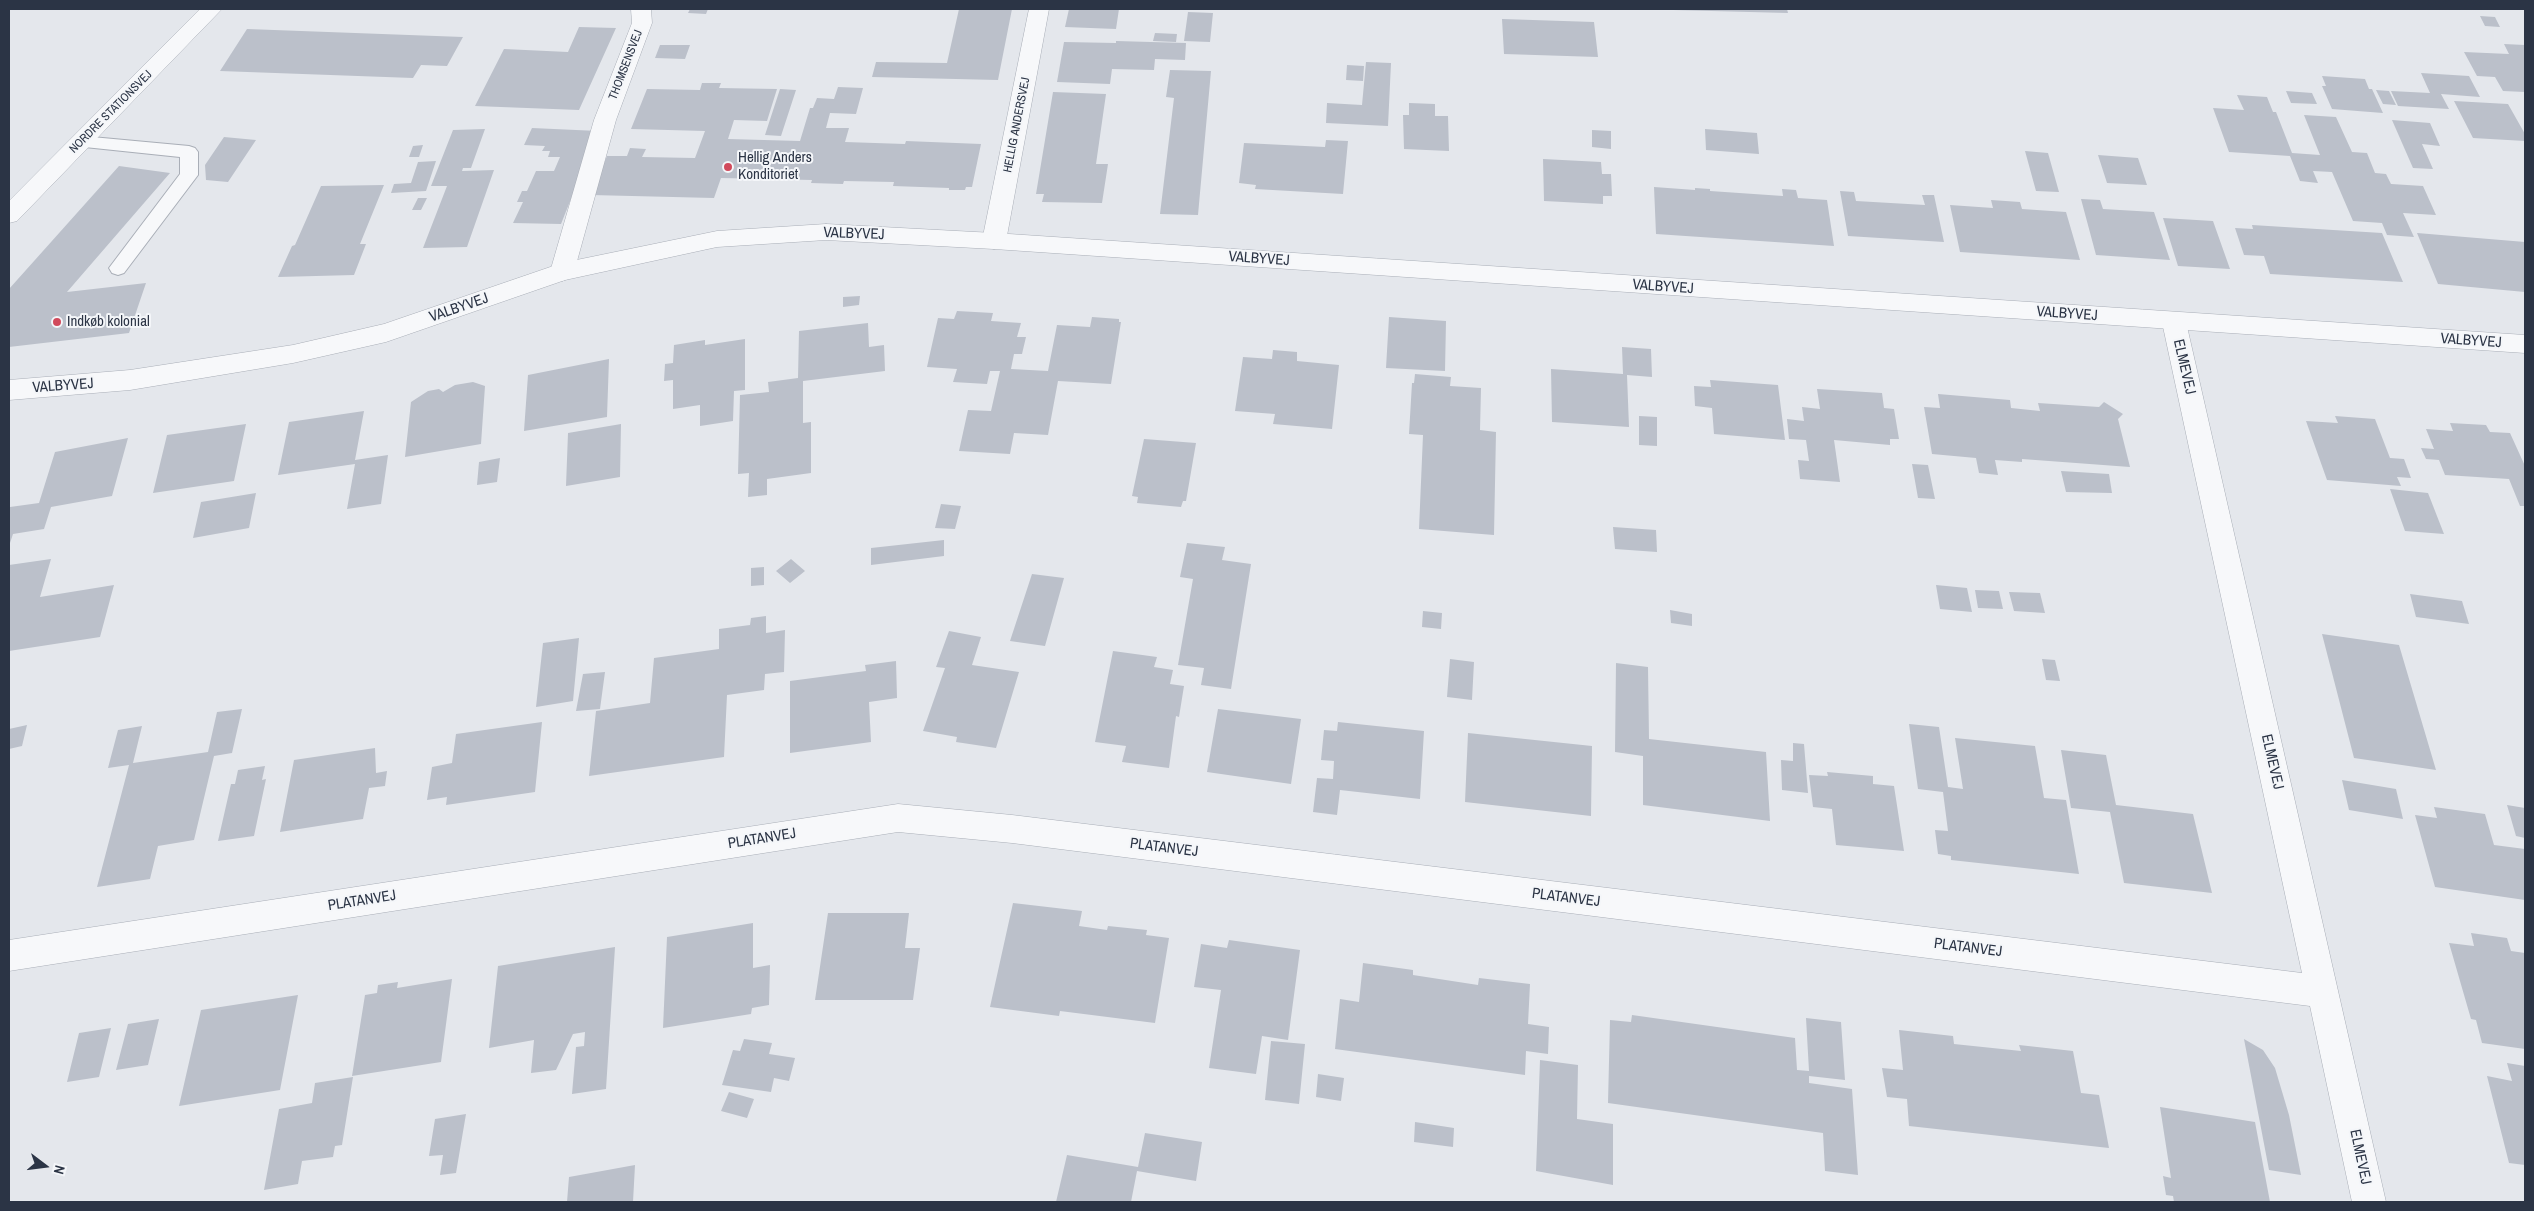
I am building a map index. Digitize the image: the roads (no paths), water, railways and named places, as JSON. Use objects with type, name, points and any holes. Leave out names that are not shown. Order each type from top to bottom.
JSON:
[{"type":"street","name":"NORDRE STATIONSVEJ","points":[[9,215],[212,9]]},
{"type":"street","name":"THOMSENSVEJ","points":[[562,272],[605,120],[642,23],[641,9]]},
{"type":"street","name":"HELLIG ANDERSVEJ","points":[[994,241],[1039,9]]},
{"type":"street","name":"VALBYVEJ","points":[[9,390],[130,380],[293,354],[386,333],[562,272],[717,239],[826,232],[994,241],[2174,322],[2525,344]]},
{"type":"street","name":"ELMEVEJ","points":[[2174,322],[2370,1202]]},
{"type":"street","name":"PLATANVEJ","points":[[9,956],[898,818],[1022,830],[2323,992]]},
{"type":"lane","points":[[82,142],[189,152],[190,175],[118,268]]},
{"type":"place","name":"Hellig Anders Konditoriet","points":[[728,167]]},
{"type":"place","name":"Indkøb kolonial","points":[[57,322]]}]
